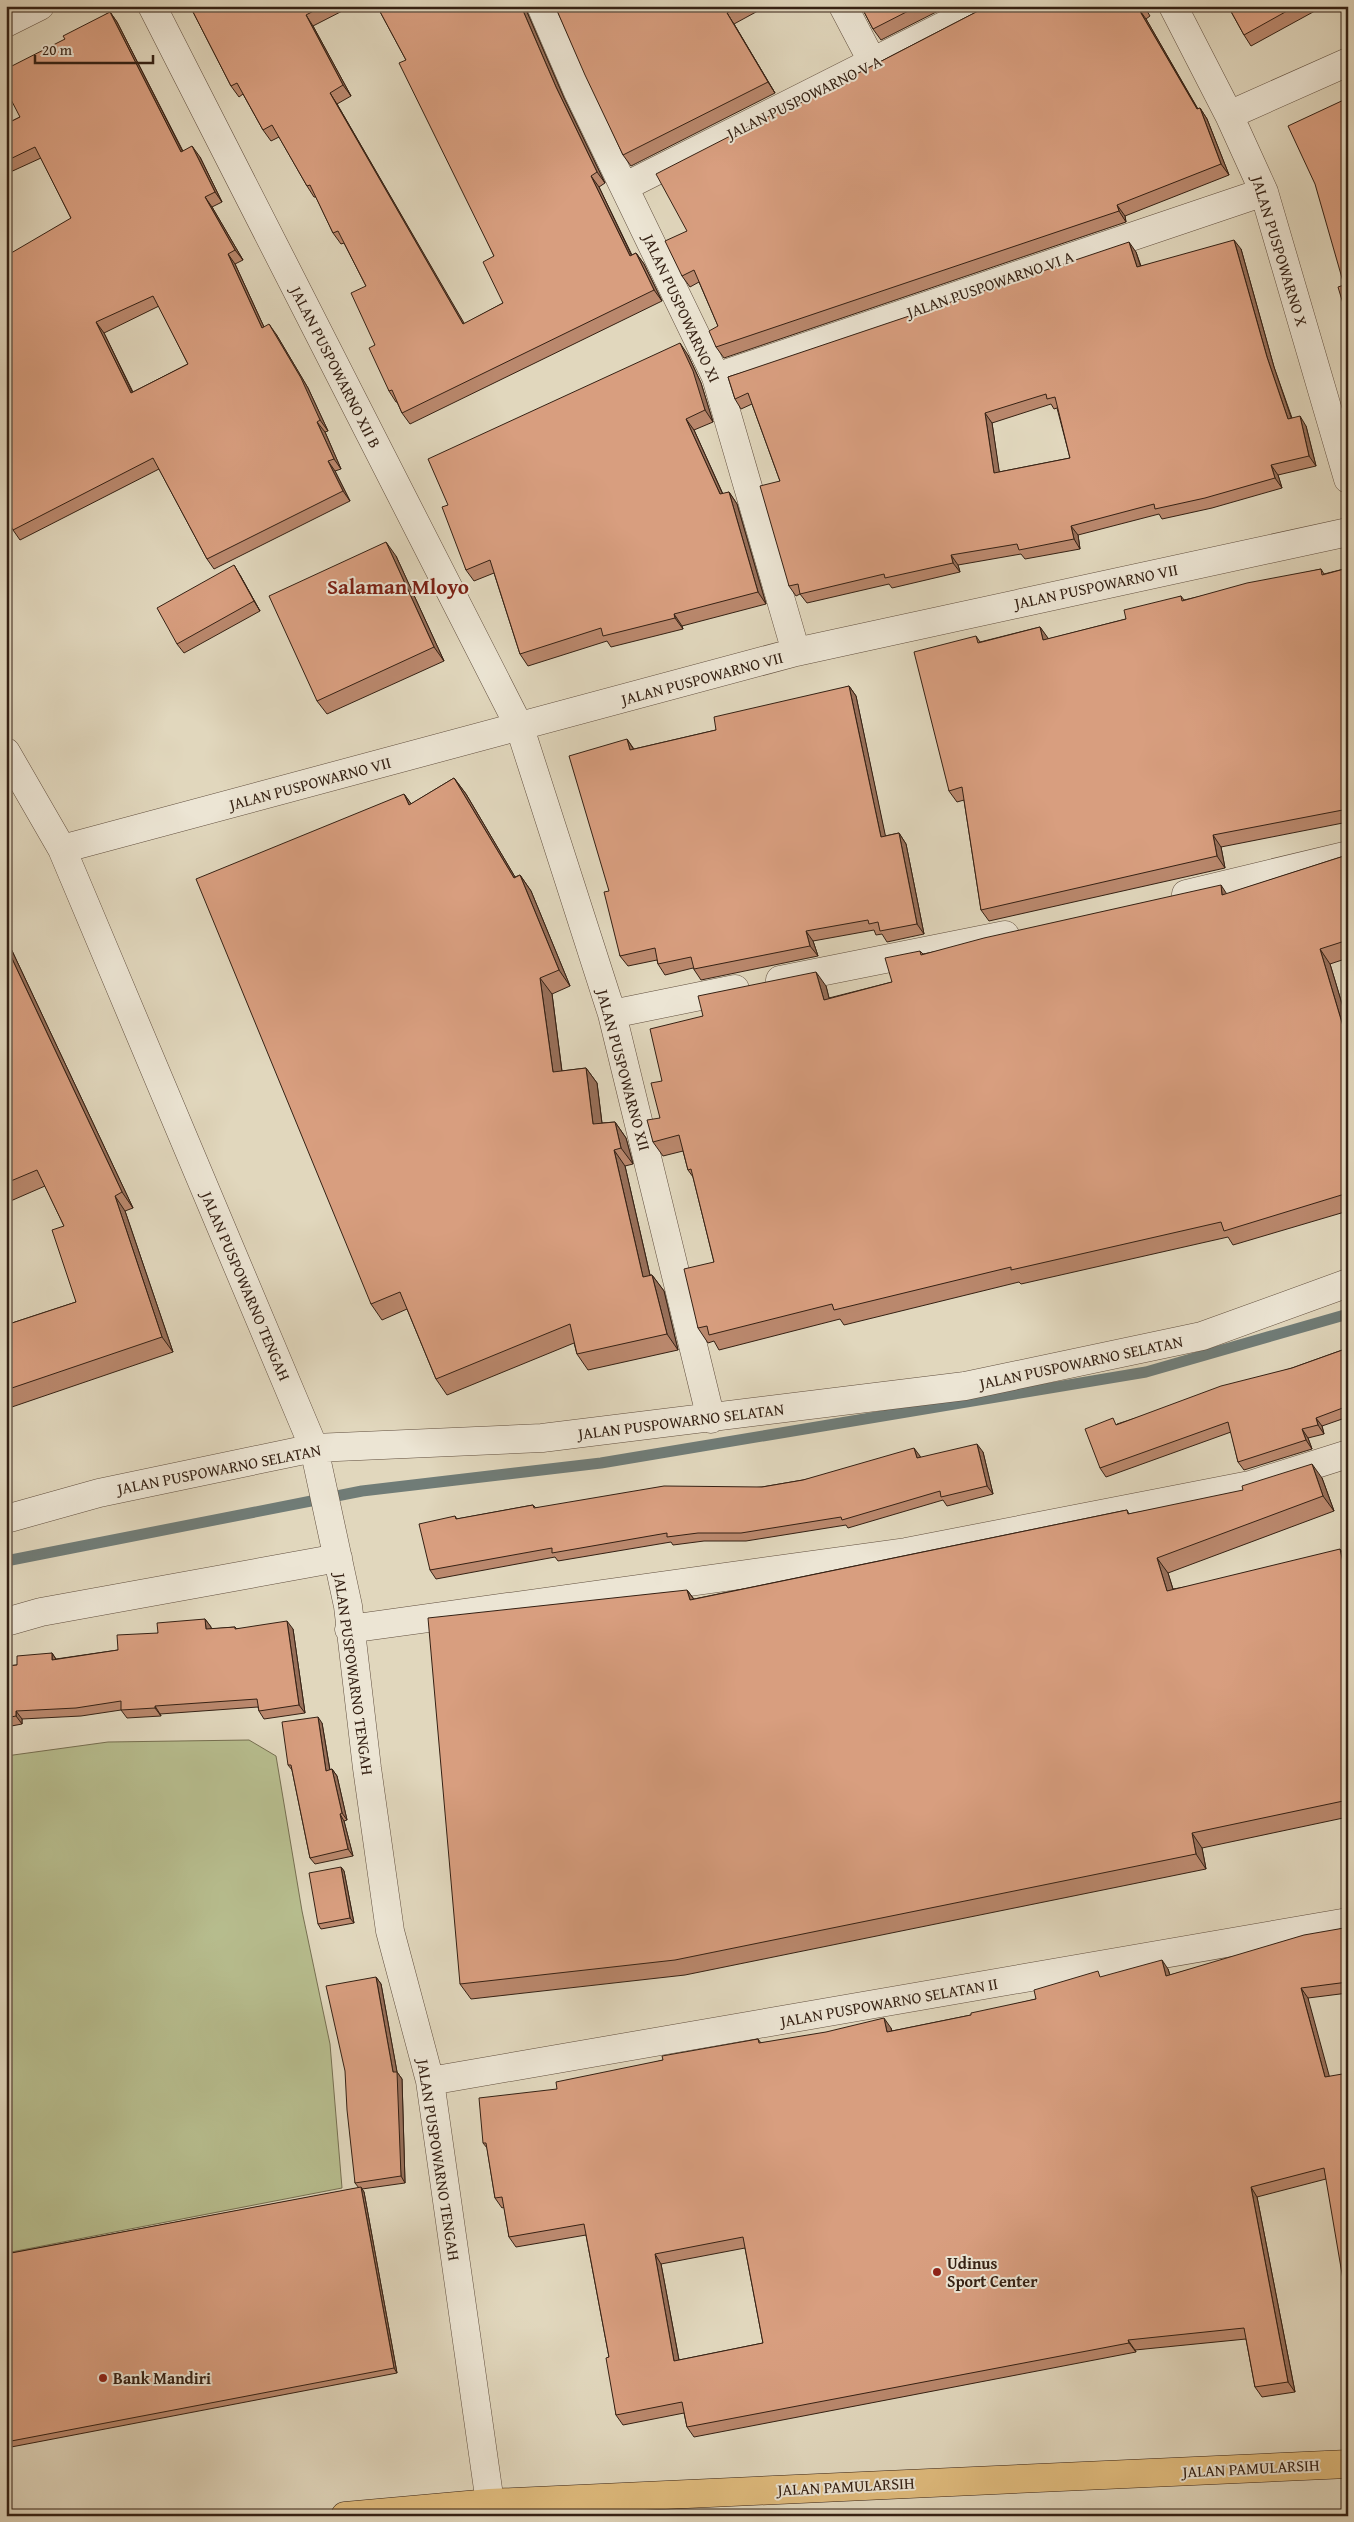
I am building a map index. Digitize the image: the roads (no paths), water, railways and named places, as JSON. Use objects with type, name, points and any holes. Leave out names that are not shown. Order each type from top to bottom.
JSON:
[{"type":"highway","name":"JALAN PAMULARSIH","points":[[345,2516],[490,2502],[1348,2464]]},
{"type":"street","points":[[6,23],[40,6]]},
{"type":"street","name":"JALAN PUSPOWARNO XII B","points":[[152,6],[520,728]]},
{"type":"street","name":"JALAN PUSPOWARNO XI","points":[[541,6],[578,92],[716,377],[796,652]]},
{"type":"street","points":[[843,6],[873,63]]},
{"type":"street","name":"JALAN PUSPOWARNO V A","points":[[624,187],[983,6]]},
{"type":"street","name":"JALAN PUSPOWARNO X","points":[[1173,6],[1230,115],[1264,192],[1348,479]]},
{"type":"street","points":[[1230,115],[1348,62]]},
{"type":"street","name":"JALAN PUSPOWARNO VI A","points":[[716,377],[1264,192]]},
{"type":"street","name":"JALAN PUSPOWARNO VII","points":[[62,849],[520,728],[796,652],[1348,532]]},
{"type":"street","name":"JALAN PUSPOWARNO XII","points":[[520,728],[612,1014],[711,1418]]},
{"type":"street","name":"JALAN PUSPOWARNO TENGAH","points":[[6,752],[62,849],[317,1457],[348,1606],[349,1630],[390,1931],[430,2081],[490,2502]]},
{"type":"street","points":[[1158,900],[1348,855]]},
{"type":"street","points":[[612,1014],[1027,930]]},
{"type":"street","name":"JALAN PUSPOWARNO SELATAN","points":[[6,1519],[99,1493],[317,1457],[542,1438],[965,1386],[1202,1336],[1348,1283]]},
{"type":"street","points":[[349,1630],[906,1552],[1250,1485],[1348,1454]]},
{"type":"street","points":[[6,1622],[41,1612],[336,1550]]},
{"type":"street","name":"JALAN PUSPOWARNO SELATAN II","points":[[430,2081],[1348,1922]]},
{"type":"waterway","points":[[6,1561],[362,1491],[601,1463],[1146,1372],[1348,1314]]},
{"type":"place","name":"Udinus Sport Center","points":[[937,2272]]},
{"type":"place","name":"Bank Mandiri","points":[[103,2378]]},
{"type":"district","name":"Salaman Mloyo","points":[[398,587]]}]
